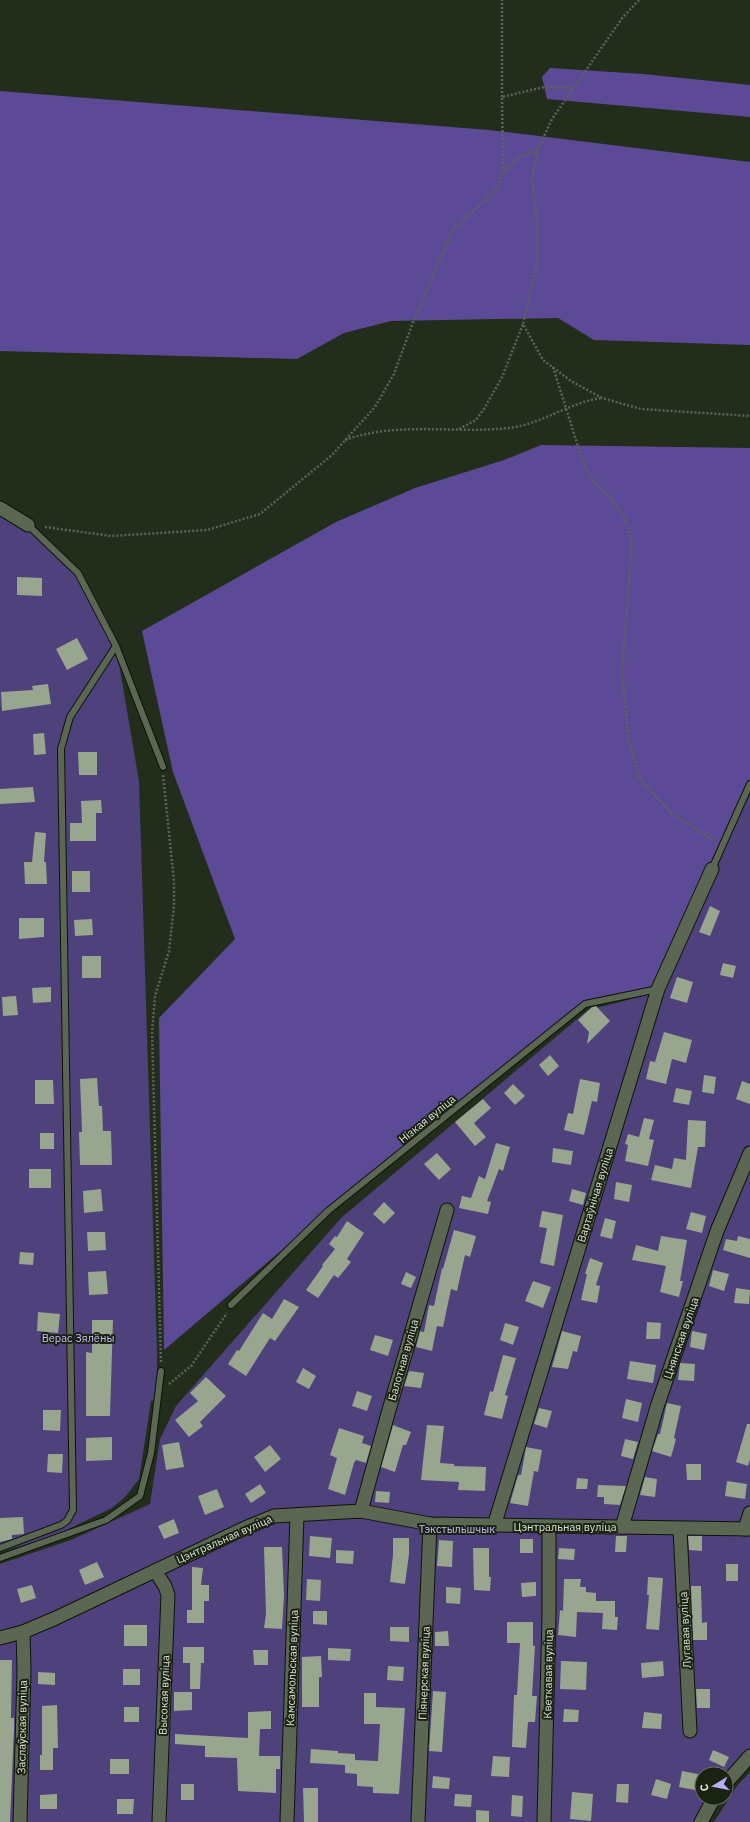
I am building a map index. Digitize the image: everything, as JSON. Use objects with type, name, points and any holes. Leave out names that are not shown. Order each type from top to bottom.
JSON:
[{"type":"street","points":[[0,508],[28,525]]},
{"type":"street","name":"Вартаўнічая вуліца","points":[[494,1526],[658,989],[712,869]]},
{"type":"street","name":"Цнянская вуліца","points":[[622,1527],[657,1407],[717,1230],[750,1153]]},
{"type":"street","name":"Балотная вуліца","points":[[361,1511],[388,1410],[447,1210]]},
{"type":"street","name":"Цэнтральная вуліца","points":[[0,1638],[23,1632],[56,1618],[245,1528],[274,1516],[361,1511],[430,1524],[748,1529]]},
{"type":"street","points":[[748,1529],[750,1513]]},
{"type":"street","name":"Камсамольская вуліца","points":[[287,1822],[297,1515]]},
{"type":"street","name":"Піянерская вуліца","points":[[418,1822],[430,1524]]},
{"type":"street","name":"Кветкавая вуліца","points":[[544,1822],[549,1615],[549,1526]]},
{"type":"street","name":"Лугавая вуліца","points":[[680,1529],[690,1731]]},
{"type":"street","name":"Высокая вуліца","points":[[155,1571],[165,1586],[168,1595],[159,1822]]},
{"type":"street","name":"Заслаўская вуліца","points":[[20,1822],[24,1670],[23,1632]]},
{"type":"street","points":[[734,1774],[750,1756]]},
{"type":"street","points":[[701,1822],[710,1806]]},
{"type":"lane","points":[[28,525],[78,573],[116,646],[163,767]]},
{"type":"lane","points":[[0,1548],[61,1525],[67,1521],[73,1510],[61,749],[70,717],[116,646]]},
{"type":"lane","points":[[712,869],[750,784]]},
{"type":"lane","name":"Нізкая вуліца","points":[[231,1305],[328,1211],[586,1004],[658,989]]},
{"type":"lane","points":[[0,1558],[106,1520],[140,1496],[151,1453],[161,1371]]},
{"type":"path","points":[[28,525],[111,536],[207,530],[260,514],[332,455],[375,406],[394,374],[412,325],[453,230],[491,195],[498,186],[503,172],[502,0]]},
{"type":"path","points":[[458,430],[476,420],[484,409],[502,378],[523,324],[538,265],[537,224],[532,177],[537,151],[552,119],[623,17],[639,0]]},
{"type":"path","points":[[502,97],[544,87],[574,88]]},
{"type":"path","points":[[503,172],[519,157],[537,151]]},
{"type":"path","points":[[523,324],[543,360],[571,381],[602,398],[641,409],[750,416]]},
{"type":"path","points":[[553,367],[582,459],[592,480],[610,497],[626,518],[632,542],[622,674],[629,743],[640,779],[672,814],[723,846]]},
{"type":"path","points":[[344,441],[362,434],[380,430],[407,428],[458,430],[516,427],[535,423],[565,408],[586,400],[602,398]]},
{"type":"path","points":[[161,1371],[152,1032],[155,996],[169,951],[174,906],[174,881],[163,767]]},
{"type":"path","points":[[158,1391],[172,1383],[191,1366],[231,1305]]},
{"type":"green space","name":"Верас Зялёны","points":[[0,508],[28,525],[78,573],[116,646],[139,781],[157,1352],[157,1400],[151,1401],[139,1479],[125,1497],[112,1508],[54,1536],[0,1552]]},
{"type":"green space","name":"Тэкстыльшчык","points":[[750,786],[750,1756],[734,1768],[734,1766],[694,1766],[694,1806],[710,1806],[701,1822],[0,1822],[0,1564],[71,1540],[150,1504],[160,1439],[176,1406],[341,1218],[588,1010],[663,991]]},
{"type":"green space","points":[[750,1772],[750,1822],[714,1822],[724,1806],[734,1806],[734,1791]]},
{"type":"shaded area","points":[[550,68],[643,74],[750,85],[750,117],[547,99],[542,77]]},
{"type":"shaded area","points":[[0,91],[489,130],[750,162],[750,345],[594,340],[558,318],[391,321],[344,333],[297,359],[0,351]]},
{"type":"shaded area","points":[[541,445],[750,448],[750,784],[659,989],[585,1004],[328,1211],[164,1350],[159,1018],[235,939],[173,772],[142,631],[336,522],[415,488],[504,460]]},
{"type":"building","points":[[17,577],[42,578],[42,596],[17,595]]},
{"type":"building","points":[[77,638],[88,659],[67,670],[56,649]]},
{"type":"building","points":[[48,684],[51,704],[2,711],[1,692],[33,690],[32,686]]},
{"type":"building","points":[[44,733],[46,754],[34,755],[33,734]]},
{"type":"building","points":[[78,752],[97,752],[97,775],[79,775]]},
{"type":"building","points":[[33,787],[35,802],[0,804],[0,789]]},
{"type":"building","points":[[101,800],[102,813],[96,813],[96,841],[70,841],[70,823],[82,823],[81,801]]},
{"type":"building","points":[[35,832],[46,833],[44,862],[46,862],[47,884],[25,884],[24,862],[32,862]]},
{"type":"building","points":[[72,871],[90,871],[90,892],[72,892]]},
{"type":"building","points":[[710,906],[720,911],[710,936],[699,932]]},
{"type":"building","points":[[19,918],[44,918],[44,937],[19,939]]},
{"type":"building","points":[[92,919],[93,935],[75,936],[74,920]]},
{"type":"building","points":[[82,956],[101,956],[101,978],[82,978]]},
{"type":"building","points":[[723,963],[736,966],[733,978],[720,975]]},
{"type":"building","points":[[677,977],[693,982],[687,1003],[670,998]]},
{"type":"building","points":[[51,987],[51,1002],[33,1003],[32,988]]},
{"type":"building","points":[[16,996],[18,1015],[3,1016],[2,997]]},
{"type":"building","points":[[596,1006],[610,1021],[587,1044],[589,1032],[578,1020],[592,1007]]},
{"type":"building","points":[[664,1032],[692,1040],[686,1063],[672,1059],[666,1084],[646,1079],[650,1061],[655,1062]]},
{"type":"building","points":[[550,1055],[559,1066],[548,1076],[539,1065]]},
{"type":"building","points":[[704,1075],[716,1077],[714,1094],[702,1092]]},
{"type":"building","points":[[97,1078],[99,1106],[102,1106],[103,1131],[111,1131],[112,1165],[80,1165],[79,1132],[82,1132],[80,1079]]},
{"type":"building","points":[[580,1079],[600,1083],[597,1102],[592,1101],[584,1135],[564,1130],[568,1113],[573,1114]]},
{"type":"building","points":[[35,1080],[53,1080],[54,1104],[35,1104]]},
{"type":"building","points":[[742,1081],[750,1084],[750,1104],[736,1099]]},
{"type":"building","points":[[513,1084],[525,1096],[515,1105],[504,1093]]},
{"type":"building","points":[[676,1088],[692,1091],[689,1105],[673,1102]]},
{"type":"building","points":[[483,1099],[491,1108],[474,1123],[486,1137],[475,1146],[455,1122]]},
{"type":"building","points":[[644,1118],[654,1120],[649,1139],[654,1140],[648,1166],[625,1161],[628,1145],[625,1144],[628,1134],[639,1137]]},
{"type":"building","points":[[688,1120],[706,1121],[705,1147],[698,1147],[691,1188],[651,1180],[655,1165],[672,1169],[674,1158],[686,1160]]},
{"type":"building","points":[[40,1133],[54,1133],[54,1149],[40,1149]]},
{"type":"building","points":[[496,1143],[510,1147],[503,1171],[499,1169],[487,1201],[491,1202],[488,1214],[459,1208],[462,1196],[471,1198],[479,1176],[485,1179]]},
{"type":"building","points":[[553,1148],[573,1151],[571,1165],[552,1162]]},
{"type":"building","points":[[437,1153],[451,1169],[439,1180],[424,1164]]},
{"type":"building","points":[[29,1169],[51,1169],[51,1188],[29,1188]]},
{"type":"building","points":[[616,1182],[632,1185],[629,1202],[614,1199]]},
{"type":"building","points":[[101,1189],[103,1211],[84,1213],[83,1191]]},
{"type":"building","points":[[572,1189],[586,1193],[583,1205],[569,1201]]},
{"type":"building","points":[[384,1202],[395,1213],[384,1224],[373,1214]]},
{"type":"building","points":[[542,1211],[563,1215],[554,1266],[540,1263],[547,1228],[539,1227]]},
{"type":"building","points":[[691,1212],[706,1216],[702,1233],[686,1229]]},
{"type":"building","points":[[605,1218],[616,1221],[612,1239],[600,1236]]},
{"type":"building","points":[[347,1221],[364,1233],[347,1259],[351,1262],[338,1278],[334,1275],[318,1298],[306,1290],[323,1266],[322,1265],[335,1249],[329,1244],[335,1236],[337,1237]]},
{"type":"building","points":[[454,1230],[476,1236],[470,1257],[465,1255],[457,1291],[451,1289],[443,1327],[437,1326],[432,1351],[416,1347],[420,1331],[424,1332],[429,1305],[434,1306],[442,1268],[443,1269]]},
{"type":"building","points":[[87,1232],[105,1232],[106,1250],[88,1251]]},
{"type":"building","points":[[661,1236],[687,1240],[680,1281],[683,1281],[679,1297],[660,1292],[666,1266],[632,1260],[636,1245],[658,1251]]},
{"type":"building","points":[[738,1236],[750,1239],[750,1258],[723,1250],[726,1239],[737,1241]]},
{"type":"building","points":[[20,1252],[34,1253],[33,1265],[19,1264]]},
{"type":"building","points":[[590,1258],[603,1263],[596,1285],[600,1286],[597,1303],[581,1300],[587,1274],[585,1274]]},
{"type":"building","points":[[713,1270],[729,1274],[724,1291],[709,1286]]},
{"type":"building","points":[[106,1271],[108,1294],[89,1295],[88,1272]]},
{"type":"building","points":[[406,1272],[416,1277],[411,1288],[401,1284]]},
{"type":"building","points":[[533,1281],[551,1287],[543,1308],[525,1301]]},
{"type":"building","points":[[736,1288],[750,1290],[749,1304],[734,1303]]},
{"type":"building","points":[[284,1299],[299,1307],[275,1341],[270,1338],[246,1376],[228,1364],[237,1350],[239,1351],[263,1313],[272,1319]]},
{"type":"building","points":[[38,1312],[60,1314],[58,1333],[37,1331]]},
{"type":"building","points":[[92,1320],[113,1320],[110,1416],[86,1416],[86,1352],[92,1353]]},
{"type":"building","points":[[647,1322],[661,1323],[660,1339],[646,1339]]},
{"type":"building","points":[[505,1323],[519,1327],[513,1345],[500,1340]]},
{"type":"building","points":[[562,1331],[581,1336],[577,1352],[573,1351],[568,1369],[552,1367]]},
{"type":"building","points":[[692,1331],[707,1334],[704,1350],[690,1347]]},
{"type":"building","points":[[375,1335],[393,1340],[388,1356],[370,1350]]},
{"type":"building","points":[[503,1355],[516,1358],[505,1395],[508,1396],[502,1419],[484,1415],[490,1391],[493,1392]]},
{"type":"building","points":[[630,1361],[656,1365],[653,1383],[627,1379]]},
{"type":"building","points":[[680,1363],[695,1364],[694,1381],[678,1380]]},
{"type":"building","points":[[303,1368],[316,1376],[309,1389],[296,1382]]},
{"type":"building","points":[[409,1371],[424,1373],[421,1388],[404,1386]]},
{"type":"building","points":[[206,1377],[226,1396],[200,1422],[203,1426],[189,1437],[175,1420],[198,1401],[190,1393]]},
{"type":"building","points":[[357,1391],[372,1396],[367,1411],[352,1406]]},
{"type":"building","points":[[626,1399],[642,1403],[638,1422],[622,1418]]},
{"type":"building","points":[[667,1403],[681,1406],[674,1438],[676,1439],[671,1457],[652,1451],[658,1434],[660,1434]]},
{"type":"building","points":[[539,1408],[552,1411],[547,1428],[534,1424]]},
{"type":"building","points":[[43,1410],[61,1410],[60,1431],[43,1430]]},
{"type":"building","points":[[747,1424],[750,1424],[750,1459],[748,1466],[736,1462]]},
{"type":"building","points":[[393,1425],[411,1432],[406,1445],[403,1445],[395,1472],[381,1467]]},
{"type":"building","points":[[427,1425],[444,1426],[440,1463],[454,1464],[454,1466],[486,1467],[485,1491],[458,1490],[459,1482],[421,1480]]},
{"type":"building","points":[[339,1428],[364,1436],[362,1443],[371,1446],[366,1463],[356,1460],[354,1463],[345,1495],[328,1489],[337,1458],[330,1455]]},
{"type":"building","points":[[112,1437],[112,1460],[86,1461],[86,1438]]},
{"type":"building","points":[[625,1439],[638,1442],[633,1459],[621,1456]]},
{"type":"building","points":[[179,1442],[184,1467],[166,1470],[162,1445]]},
{"type":"building","points":[[270,1445],[281,1459],[265,1472],[254,1457]]},
{"type":"building","points":[[526,1447],[542,1450],[538,1472],[534,1471],[528,1506],[510,1503],[518,1475],[521,1475]]},
{"type":"building","points":[[48,1454],[63,1454],[62,1473],[47,1472]]},
{"type":"building","points":[[686,1464],[701,1464],[701,1480],[687,1480]]},
{"type":"building","points":[[645,1477],[657,1479],[655,1497],[640,1495]]},
{"type":"building","points":[[577,1478],[588,1479],[587,1489],[576,1489]]},
{"type":"building","points":[[727,1481],[747,1484],[745,1499],[725,1496]]},
{"type":"building","points":[[260,1484],[266,1493],[251,1503],[245,1494]]},
{"type":"building","points":[[598,1485],[626,1486],[620,1505],[604,1504],[604,1497],[597,1497]]},
{"type":"building","points":[[217,1489],[224,1507],[205,1515],[198,1496]]},
{"type":"building","points":[[376,1491],[390,1492],[389,1503],[375,1502]]},
{"type":"building","points":[[23,1517],[24,1534],[12,1535],[12,1539],[0,1542],[0,1518]]},
{"type":"building","points":[[174,1519],[179,1533],[164,1539],[158,1526]]},
{"type":"building","points":[[310,1536],[332,1538],[330,1558],[309,1556]]},
{"type":"building","points":[[616,1536],[627,1536],[626,1552],[615,1552]]},
{"type":"building","points":[[688,1536],[702,1536],[702,1551],[689,1550]]},
{"type":"building","points":[[393,1538],[409,1538],[409,1554],[405,1584],[390,1582]]},
{"type":"building","points":[[520,1539],[533,1539],[533,1553],[520,1553]]},
{"type":"building","points":[[439,1540],[453,1541],[452,1567],[437,1566]]},
{"type":"building","points":[[264,1547],[282,1547],[284,1595],[282,1629],[264,1628],[266,1614]]},
{"type":"building","points":[[473,1548],[489,1548],[489,1577],[491,1577],[490,1591],[474,1590]]},
{"type":"building","points":[[559,1548],[575,1549],[574,1560],[558,1559]]},
{"type":"building","points":[[336,1550],[354,1551],[353,1564],[336,1563]]},
{"type":"building","points":[[97,1562],[104,1577],[85,1585],[79,1570]]},
{"type":"building","points":[[726,1564],[738,1564],[738,1581],[726,1581]]},
{"type":"building","points":[[192,1567],[203,1568],[201,1585],[209,1585],[209,1601],[204,1601],[204,1623],[187,1623],[187,1610],[192,1610]]},
{"type":"building","points":[[648,1577],[663,1578],[659,1630],[646,1629],[649,1595],[647,1595]]},
{"type":"building","points":[[307,1579],[321,1580],[320,1601],[306,1600]]},
{"type":"building","points":[[564,1579],[581,1579],[580,1587],[586,1587],[586,1592],[596,1593],[596,1601],[615,1601],[615,1617],[618,1617],[617,1630],[602,1629],[603,1613],[577,1612],[576,1637],[558,1635],[560,1610],[563,1611]]},
{"type":"building","points":[[536,1582],[536,1596],[522,1597],[521,1583]]},
{"type":"building","points":[[32,1585],[36,1598],[21,1603],[17,1589]]},
{"type":"building","points":[[691,1586],[701,1586],[702,1623],[707,1622],[707,1640],[693,1640]]},
{"type":"building","points":[[446,1587],[461,1588],[460,1604],[446,1603]]},
{"type":"building","points":[[313,1611],[327,1611],[327,1625],[313,1624]]},
{"type":"building","points":[[507,1622],[533,1622],[533,1646],[535,1646],[532,1696],[537,1696],[535,1722],[528,1722],[526,1748],[512,1747],[514,1695],[517,1695],[520,1643],[507,1643]]},
{"type":"building","points":[[124,1625],[147,1625],[147,1646],[124,1646]]},
{"type":"building","points":[[390,1627],[409,1627],[409,1642],[390,1641]]},
{"type":"building","points":[[448,1631],[449,1646],[435,1646],[435,1632]]},
{"type":"building","points":[[183,1647],[204,1647],[204,1663],[201,1663],[200,1689],[190,1689],[190,1663],[183,1663]]},
{"type":"building","points":[[328,1648],[351,1649],[350,1661],[328,1660]]},
{"type":"building","points":[[253,1650],[268,1650],[268,1665],[254,1665]]},
{"type":"building","points":[[321,1656],[322,1677],[319,1677],[319,1707],[302,1707],[302,1657]]},
{"type":"building","points":[[0,1660],[12,1660],[11,1718],[14,1718],[14,1729],[10,1822],[0,1822]]},
{"type":"building","points":[[561,1661],[587,1662],[586,1690],[560,1689]]},
{"type":"building","points":[[663,1661],[664,1676],[642,1678],[641,1663]]},
{"type":"building","points":[[388,1666],[404,1667],[403,1681],[387,1680]]},
{"type":"building","points":[[123,1669],[140,1669],[140,1685],[123,1685]]},
{"type":"building","points":[[38,1672],[55,1673],[55,1685],[38,1684]]},
{"type":"building","points":[[696,1689],[710,1689],[710,1708],[697,1708]]},
{"type":"building","points":[[433,1691],[446,1692],[442,1752],[429,1751]]},
{"type":"building","points":[[174,1692],[192,1692],[192,1710],[174,1711]]},
{"type":"building","points":[[364,1693],[376,1693],[376,1707],[405,1708],[399,1794],[373,1793],[373,1787],[357,1786],[357,1774],[345,1773],[345,1765],[310,1763],[311,1749],[355,1754],[355,1760],[378,1761],[380,1724],[364,1724]]},
{"type":"building","points":[[57,1705],[58,1748],[53,1748],[53,1770],[40,1770],[40,1755],[42,1755],[42,1706]]},
{"type":"building","points":[[124,1707],[139,1707],[139,1722],[124,1722]]},
{"type":"building","points":[[564,1709],[579,1710],[578,1722],[563,1722]]},
{"type":"building","points":[[271,1711],[271,1729],[260,1729],[259,1756],[280,1756],[280,1769],[276,1769],[276,1793],[238,1791],[237,1758],[205,1757],[205,1746],[175,1744],[175,1734],[248,1738],[248,1712]]},
{"type":"building","points":[[644,1712],[662,1714],[661,1729],[642,1728]]},
{"type":"building","points":[[713,1750],[729,1757],[724,1766],[709,1760]]},
{"type":"building","points":[[493,1756],[510,1757],[509,1777],[491,1776]]},
{"type":"building","points":[[110,1759],[129,1759],[129,1774],[110,1774]]},
{"type":"building","points":[[682,1771],[694,1773],[694,1790],[679,1787]]},
{"type":"building","points":[[433,1776],[450,1778],[449,1789],[432,1788]]},
{"type":"building","points":[[656,1779],[671,1784],[667,1799],[651,1795]]},
{"type":"building","points":[[181,1784],[194,1784],[194,1800],[181,1800]]},
{"type":"building","points":[[617,1784],[629,1784],[628,1803],[616,1802]]},
{"type":"building","points":[[303,1788],[318,1788],[318,1822],[304,1822]]},
{"type":"building","points":[[572,1792],[593,1794],[591,1821],[570,1819]]},
{"type":"building","points":[[57,1794],[57,1809],[40,1809],[40,1795]]},
{"type":"building","points":[[455,1794],[472,1795],[471,1807],[454,1806]]},
{"type":"building","points":[[512,1795],[523,1796],[522,1817],[511,1816]]},
{"type":"building","points":[[117,1799],[134,1799],[133,1814],[117,1814]]},
{"type":"building","points":[[476,1810],[489,1811],[489,1822],[476,1822]]}]
